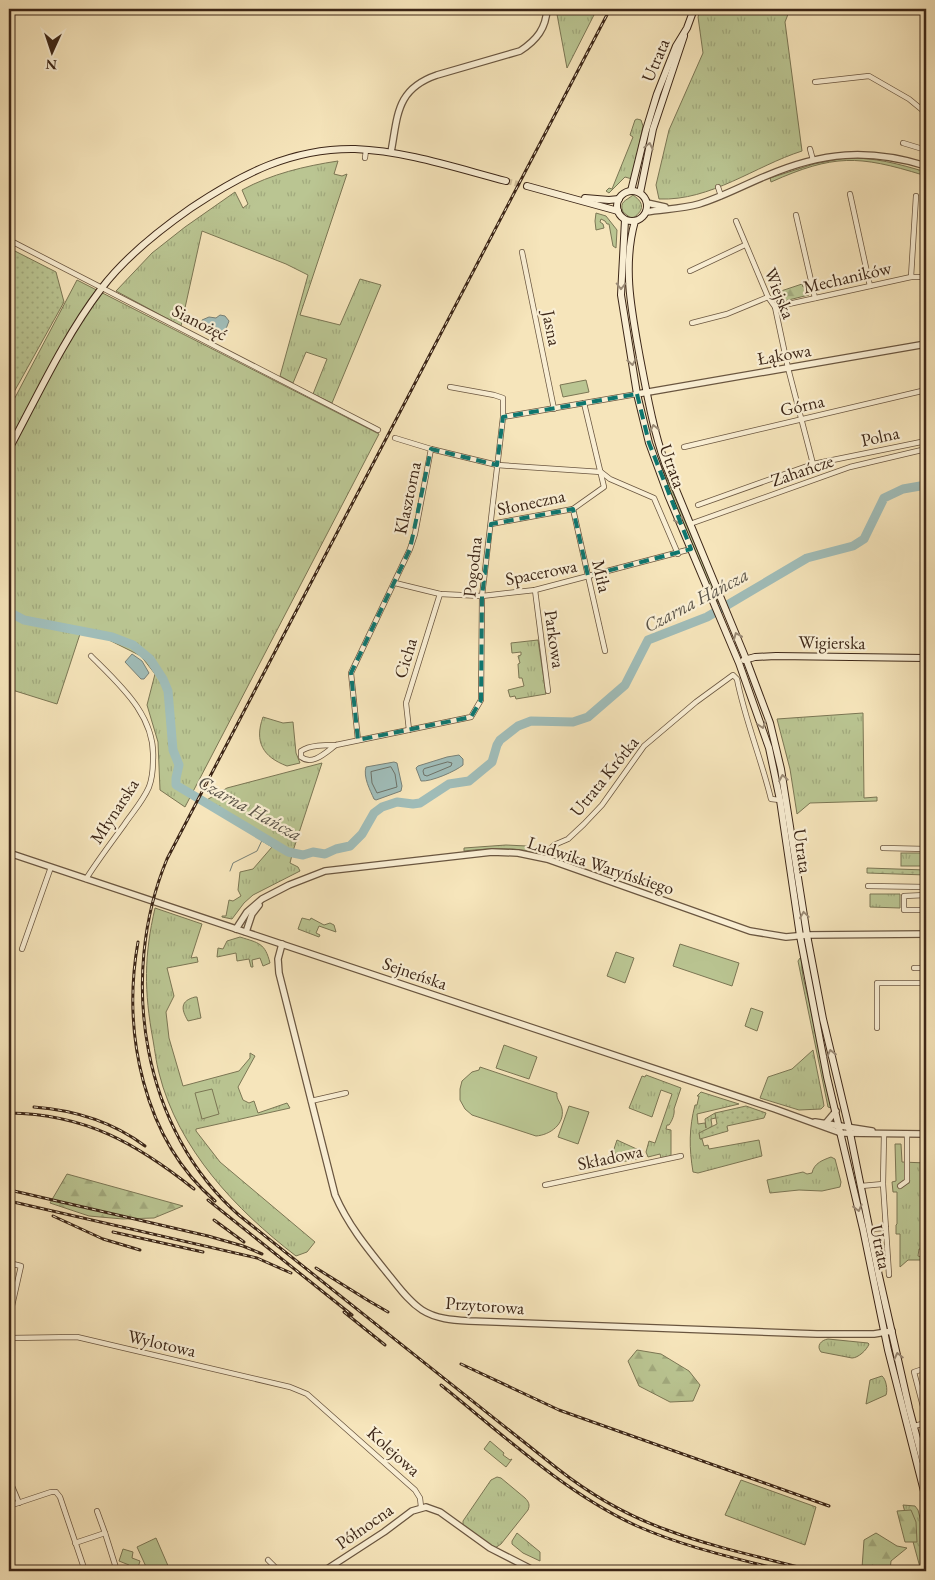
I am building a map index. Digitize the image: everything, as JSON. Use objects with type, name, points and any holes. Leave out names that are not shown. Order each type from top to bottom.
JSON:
[{"type":"main road","name":"Utrata","points":[[640,193],[653,129],[694,9]]},
{"type":"main road","name":"Utrata","points":[[631,191],[657,94],[676,46],[687,28]]},
{"type":"main road","points":[[9,450],[66,344],[102,288],[158,231],[240,177],[306,153],[366,150],[391,152],[506,181]]},
{"type":"main road","points":[[527,186],[618,211],[625,220],[635,221],[640,219],[646,212],[647,203],[640,193],[631,191],[623,194],[619,199],[618,211]]},
{"type":"main road","points":[[559,194],[590,199],[619,199]]},
{"type":"main road","name":"Utrata","points":[[625,220],[621,276],[622,303],[638,394],[649,443],[668,495],[739,663],[769,748],[804,935],[827,1077],[884,1332],[926,1498]]},
{"type":"main road","name":"Utrata","points":[[635,221],[630,247],[629,292],[646,392],[657,441],[746,659],[770,723],[782,769],[804,935],[850,1131],[869,1229],[892,1331],[926,1473]]},
{"type":"main road","name":"Wigierska","points":[[739,663],[755,657],[776,656],[926,658]]},
{"type":"main road","points":[[850,1176],[858,1174]]},
{"type":"street","points":[[391,152],[403,99],[414,86],[424,79],[520,51],[531,44],[539,35],[545,24],[547,9]]},
{"type":"street","points":[[815,82],[869,76],[909,99],[926,112]]},
{"type":"street","points":[[646,212],[692,206],[721,196],[775,172],[813,160],[845,154],[870,154],[902,159],[924,166],[926,150],[903,143]]},
{"type":"street","points":[[810,149],[813,160]]},
{"type":"street","points":[[365,158],[366,150]]},
{"type":"street","points":[[718,187],[721,196]]},
{"type":"street","points":[[850,194],[870,286]]},
{"type":"street","points":[[911,277],[916,196]]},
{"type":"street","points":[[647,203],[670,208]]},
{"type":"street","points":[[796,216],[815,298]]},
{"type":"street","name":"Wiejska","points":[[736,221],[745,246],[774,307],[813,464]]},
{"type":"street","name":"Sianożęć","points":[[9,240],[378,430]]},
{"type":"street","points":[[690,271],[745,246]]},
{"type":"street","name":"Jasna","points":[[522,252],[554,409]]},
{"type":"street","name":"Mechaników","points":[[774,307],[911,277],[926,277]]},
{"type":"street","points":[[926,277],[926,283]]},
{"type":"street","points":[[692,323],[727,314],[768,297]]},
{"type":"street","name":"Łąkowa","points":[[638,394],[926,344]]},
{"type":"street","points":[[450,387],[503,398],[503,417],[638,394]]},
{"type":"street","name":"Górna","points":[[684,448],[926,390]]},
{"type":"street","name":"Słoneczna","points":[[491,524],[573,508],[604,487],[584,403]]},
{"type":"street","name":"Pogodna","points":[[336,745],[312,761],[306,761],[301,758],[301,751],[304,749],[336,745],[471,717],[481,700],[482,596],[503,417]]},
{"type":"street","points":[[395,438],[431,449]]},
{"type":"street","name":"Polna","points":[[698,505],[813,464],[926,441]]},
{"type":"street","name":"Klasztorna","points":[[358,740],[352,673],[410,549],[415,534],[431,449],[497,465],[601,472],[610,479],[654,498],[678,554]]},
{"type":"street","name":"Zahańcze","points":[[690,524],[850,467],[926,449]]},
{"type":"street","name":"Miła","points":[[573,508],[605,650]]},
{"type":"street","name":"Spacerowa","points":[[395,583],[440,594],[482,596],[535,590],[691,550]]},
{"type":"street","name":"Parkowa","points":[[535,590],[548,691]]},
{"type":"street","name":"Cicha","points":[[409,730],[406,703],[440,594]]},
{"type":"street","name":"Młynarska","points":[[86,879],[150,786],[154,748],[150,728],[139,710],[122,686],[91,656]]},
{"type":"street","name":"Utrata Krótka","points":[[547,859],[549,850],[554,845],[568,839],[602,804],[644,746],[696,702],[733,675],[736,675],[743,706]]},
{"type":"street","points":[[750,694],[749,704],[743,706],[771,799],[780,800]]},
{"type":"street","points":[[883,848],[926,849]]},
{"type":"street","name":"Ludwika Waryńskiego","points":[[236,929],[250,908],[262,899],[304,878],[325,871],[492,852],[518,852],[547,859],[750,931],[783,936],[926,934]]},
{"type":"street","name":"Sejneńska","points":[[9,853],[840,1130],[884,1134],[926,1134]]},
{"type":"street","points":[[22,949],[51,867]]},
{"type":"street","points":[[868,886],[926,887]]},
{"type":"street","points":[[926,895],[904,896],[904,910],[926,910]]},
{"type":"street","name":"Ludwika Waryńskiego","points":[[246,932],[254,911],[268,897]]},
{"type":"street","points":[[926,916],[926,934]]},
{"type":"street","name":"Przytorowa","points":[[282,944],[278,959],[279,973],[335,1195],[346,1218],[407,1297],[422,1310],[433,1316],[448,1320],[470,1321],[826,1334],[892,1331]]},
{"type":"street","points":[[914,968],[926,968]]},
{"type":"street","points":[[877,1028],[877,983],[926,983]]},
{"type":"street","points":[[311,1101],[346,1092]]},
{"type":"street","points":[[826,1123],[836,1111]]},
{"type":"street","name":"Sejneńska","points":[[811,1121],[826,1123],[840,1130]]},
{"type":"street","points":[[884,1134],[882,1184],[889,1275]]},
{"type":"street","points":[[900,1186],[907,1181],[907,1135]]},
{"type":"street","name":"Składowa","points":[[545,1185],[681,1156]]},
{"type":"street","points":[[860,1186],[882,1184]]},
{"type":"street","points":[[869,1229],[886,1228]]},
{"type":"street","points":[[9,1263],[21,1266],[9,1318]]},
{"type":"street","name":"Wylotowa","points":[[9,1338],[78,1337],[290,1387],[307,1394]]},
{"type":"street","points":[[926,1369],[914,1372],[926,1418]]},
{"type":"street","name":"Kolejowa","points":[[307,1394],[415,1490],[420,1498],[421,1507]]},
{"type":"street","points":[[914,1426],[926,1423]]},
{"type":"street","points":[[9,1479],[19,1503]]},
{"type":"street","points":[[9,1506],[56,1492],[60,1497],[85,1571]]},
{"type":"street","points":[[421,1507],[436,1509],[490,1548],[535,1571]]},
{"type":"street","name":"Północna","points":[[324,1571],[384,1532],[412,1510],[421,1507]]},
{"type":"street","points":[[97,1511],[117,1571]]},
{"type":"street","points":[[75,1543],[105,1533]]},
{"type":"street","points":[[268,1560],[279,1571]]},
{"type":"highlighted area","points":[[637,394],[649,443],[691,549],[588,576],[573,509],[491,524],[482,596],[481,700],[471,717],[358,740],[351,673],[410,549],[431,449],[497,465],[503,417]]},
{"type":"green space","points":[[556,9],[597,9],[567,68]]},
{"type":"green space","points":[[701,9],[790,9],[785,22],[802,151],[784,157],[715,189],[678,198],[659,199],[656,185],[669,130],[703,53],[698,17]]},
{"type":"green space","points":[[637,119],[641,120],[643,126],[632,179],[625,177],[609,193],[606,191],[609,188],[612,189],[633,137],[630,135]]},
{"type":"green space","points":[[845,158],[876,160],[926,172],[923,175],[881,164],[846,160],[812,166],[771,182],[770,178],[814,164]]},
{"type":"green space","points":[[338,161],[334,174],[342,176],[347,174],[300,315],[340,325],[360,279],[381,285],[332,403],[313,394],[327,359],[306,352],[293,383],[280,376],[308,275],[286,264],[202,231],[181,326],[116,291],[152,253],[235,192],[243,208],[248,204],[242,190],[253,184],[288,171]]},
{"type":"green space","points":[[633,195],[640,201],[641,210],[632,219],[623,212],[622,206]]},
{"type":"green space","points":[[596,213],[606,216],[617,230],[616,248],[613,246],[609,224],[601,219],[600,222],[604,228],[596,230]]},
{"type":"green space","points":[[9,248],[56,272],[64,302],[9,401]]},
{"type":"green space","points":[[77,280],[379,434],[185,807],[160,790],[158,742],[147,705],[155,674],[141,656],[107,639],[80,634],[57,704],[9,689],[9,409]]},
{"type":"green space","points":[[802,284],[803,287],[807,286],[809,295],[776,303],[772,297],[782,295],[781,291]]},
{"type":"green space","points":[[586,380],[589,392],[563,397],[560,385]]},
{"type":"green space","points":[[657,458],[720,603],[719,604],[709,587]]},
{"type":"green space","points":[[538,640],[546,694],[516,699],[515,696],[510,697],[508,690],[524,686],[522,678],[519,678],[518,664],[520,663],[518,656],[521,655],[521,652],[512,653],[511,643]]},
{"type":"green space","points":[[863,713],[864,798],[877,797],[877,801],[810,803],[797,814],[790,769],[777,719]]},
{"type":"green space","points":[[263,717],[283,723],[293,722],[296,753],[300,763],[287,766],[266,753],[260,741],[260,726]]},
{"type":"green space","points":[[322,763],[293,851],[205,801],[227,788]]},
{"type":"green space","points":[[263,839],[292,855],[290,863],[298,867],[300,871],[253,895],[244,903],[232,919],[222,917],[226,916],[229,900],[233,901],[241,896],[238,890],[240,872],[253,869],[272,847],[262,841]]},
{"type":"green space","points":[[506,845],[527,846],[547,852],[543,854],[504,849],[464,851],[464,848]]},
{"type":"green space","points":[[901,853],[926,853],[926,866],[901,866]]},
{"type":"green space","points":[[867,868],[926,870],[926,875],[867,873]]},
{"type":"green space","points":[[870,894],[900,894],[900,908],[870,907]]},
{"type":"green space","points":[[155,908],[202,924],[191,958],[197,957],[198,962],[167,968],[174,996],[166,1012],[169,1038],[183,1086],[239,1071],[250,1058],[250,1053],[255,1056],[238,1087],[243,1100],[249,1103],[254,1101],[258,1113],[287,1103],[290,1108],[196,1129],[196,1131],[220,1162],[315,1242],[307,1252],[296,1256],[252,1219],[231,1198],[195,1152],[180,1127],[168,1101],[157,1065],[148,1005],[147,958]]},
{"type":"green space","points":[[302,918],[310,920],[311,918],[324,925],[330,923],[334,925],[336,932],[319,926],[316,933],[320,935],[319,937],[298,929]]},
{"type":"green space","points":[[240,937],[260,945],[266,951],[270,963],[263,966],[260,958],[252,960],[253,967],[251,967],[249,959],[237,961],[236,953],[217,957],[218,948],[223,949],[227,941]]},
{"type":"green space","points":[[680,944],[739,963],[732,986],[673,966]]},
{"type":"green space","points":[[616,952],[634,958],[625,983],[607,976]]},
{"type":"green space","points":[[800,958],[831,1108],[828,1107],[798,961]]},
{"type":"green space","points":[[197,997],[201,1018],[188,1021],[183,1006],[184,1003]]},
{"type":"green space","points":[[751,1008],[763,1012],[757,1031],[745,1026]]},
{"type":"green space","points":[[504,1045],[537,1057],[529,1079],[496,1068]]},
{"type":"green space","points":[[813,1050],[824,1106],[821,1109],[799,1110],[760,1098],[768,1077],[792,1069]]},
{"type":"green space","points":[[480,1067],[557,1093],[562,1109],[559,1124],[551,1131],[536,1136],[472,1115],[465,1109],[460,1100],[460,1089],[462,1081],[472,1072],[479,1070]]},
{"type":"green space","points":[[646,1075],[681,1088],[673,1117],[666,1129],[671,1130],[671,1156],[661,1158],[660,1154],[648,1157],[646,1152],[649,1141],[655,1143],[672,1094],[661,1090],[652,1117],[629,1108],[642,1076],[645,1077]]},
{"type":"green space","points":[[212,1089],[219,1114],[202,1119],[195,1093]]},
{"type":"green space","points":[[701,1092],[739,1104],[697,1114],[698,1124],[705,1123],[706,1128],[705,1119],[715,1113],[716,1118],[711,1119],[712,1126],[700,1139],[702,1139],[704,1146],[708,1145],[709,1149],[759,1140],[762,1156],[698,1173],[693,1172],[690,1146],[691,1130],[693,1113],[699,1096],[697,1096]]},
{"type":"green space","points":[[569,1106],[589,1112],[578,1144],[558,1137]]},
{"type":"green space","points":[[746,1106],[766,1113],[764,1118],[727,1126],[728,1131],[700,1139],[699,1133],[717,1124],[715,1113]]},
{"type":"green space","points":[[617,1140],[641,1151],[642,1158],[621,1162],[614,1161],[617,1154],[613,1152]]},
{"type":"green space","points":[[895,1144],[901,1144],[902,1162],[926,1163],[926,1249],[919,1249],[918,1256],[922,1257],[922,1260],[908,1260],[900,1267],[900,1234],[896,1234],[897,1192],[893,1192],[892,1182],[896,1181]]},
{"type":"green space","points":[[831,1157],[835,1159],[841,1182],[840,1187],[822,1191],[799,1190],[770,1193],[767,1180],[803,1172],[807,1174],[812,1173],[817,1164]]},
{"type":"green space","points":[[67,1174],[183,1206],[154,1218],[123,1219],[89,1216],[50,1203]]},
{"type":"green space","points":[[828,1339],[869,1344],[862,1353],[852,1358],[821,1352],[820,1344]]},
{"type":"green space","points":[[637,1350],[661,1354],[689,1371],[700,1385],[693,1401],[670,1402],[639,1386],[628,1361]]},
{"type":"green space","points":[[882,1376],[885,1380],[886,1395],[866,1404],[870,1380]]},
{"type":"green space","points":[[490,1441],[504,1453],[503,1455],[510,1460],[512,1459],[506,1467],[484,1449]]},
{"type":"green space","points":[[497,1477],[501,1478],[525,1498],[529,1505],[528,1510],[501,1544],[495,1548],[463,1525],[463,1521],[491,1480]]},
{"type":"green space","points":[[741,1480],[816,1507],[805,1545],[725,1515]]},
{"type":"green space","points":[[903,1505],[915,1506],[918,1510],[926,1541],[926,1571],[921,1571]]},
{"type":"green space","points":[[911,1510],[916,1522],[917,1542],[905,1542],[897,1511]]},
{"type":"green space","points":[[517,1533],[540,1552],[540,1561],[523,1553],[512,1544]]},
{"type":"green space","points":[[876,1533],[897,1546],[907,1548],[891,1561],[890,1571],[874,1571],[862,1568],[864,1540]]},
{"type":"green space","points":[[156,1538],[169,1568],[162,1571],[148,1571],[137,1547]]},
{"type":"green space","points":[[123,1549],[133,1552],[132,1558],[140,1561],[137,1571],[127,1571],[129,1565],[119,1561]]},
{"type":"water","points":[[220,315],[225,316],[229,321],[222,336],[217,330],[203,323],[202,320],[209,317],[216,318]]},
{"type":"water","points":[[132,654],[142,661],[149,673],[144,679],[141,679],[125,662]]},
{"type":"water","points":[[459,755],[463,759],[463,765],[437,778],[421,781],[416,768],[418,766]]},
{"type":"water","points":[[397,763],[402,786],[401,791],[376,800],[374,799],[366,779],[366,767]]},
{"type":"waterway","name":"Czarna Hańcza","points":[[9,612],[24,620],[112,637],[133,645],[150,659],[163,679],[168,691],[173,750],[179,765],[176,785],[288,852],[303,855],[313,852],[325,854],[350,846],[362,834],[374,813],[382,807],[397,802],[420,803],[449,784],[469,781],[492,762],[500,740],[518,726],[531,721],[573,722],[588,717],[625,685],[648,640],[707,617],[807,558],[853,546],[864,539],[884,498],[903,489],[926,485]]},
{"type":"waterway","points":[[230,871],[233,863],[257,851],[264,836]]},
{"type":"tunnel","points":[[506,181],[527,186]]},
{"type":"railway","points":[[610,9],[167,859],[152,905],[144,953],[143,1001],[148,1050],[161,1097],[180,1141],[207,1181],[240,1216],[558,1469],[583,1488],[610,1504],[652,1524],[703,1542],[814,1571]]},
{"type":"railway","points":[[138,942],[134,976],[133,1012],[136,1047],[144,1082],[155,1116],[170,1147],[190,1176],[215,1201]]},
{"type":"railway","points":[[34,1107],[78,1114],[120,1130],[145,1146]]},
{"type":"railway","points":[[9,1113],[62,1119],[86,1125],[108,1134],[151,1158],[194,1189]]},
{"type":"railway","points":[[14,1191],[208,1236],[243,1246],[262,1254]]},
{"type":"railway","points":[[208,1200],[352,1315]]},
{"type":"railway","points":[[9,1201],[257,1258],[291,1273]]},
{"type":"railway","points":[[53,1216],[103,1239],[140,1250]]},
{"type":"railway","points":[[214,1220],[244,1242]]},
{"type":"railway","points":[[113,1232],[203,1252]]},
{"type":"railway","points":[[316,1268],[388,1312]]},
{"type":"railway","points":[[344,1312],[385,1345]]},
{"type":"railway","points":[[461,1364],[559,1410],[829,1506]]},
{"type":"railway","points":[[441,1385],[535,1462],[559,1480],[610,1512],[637,1526],[673,1540],[785,1571]]}]
